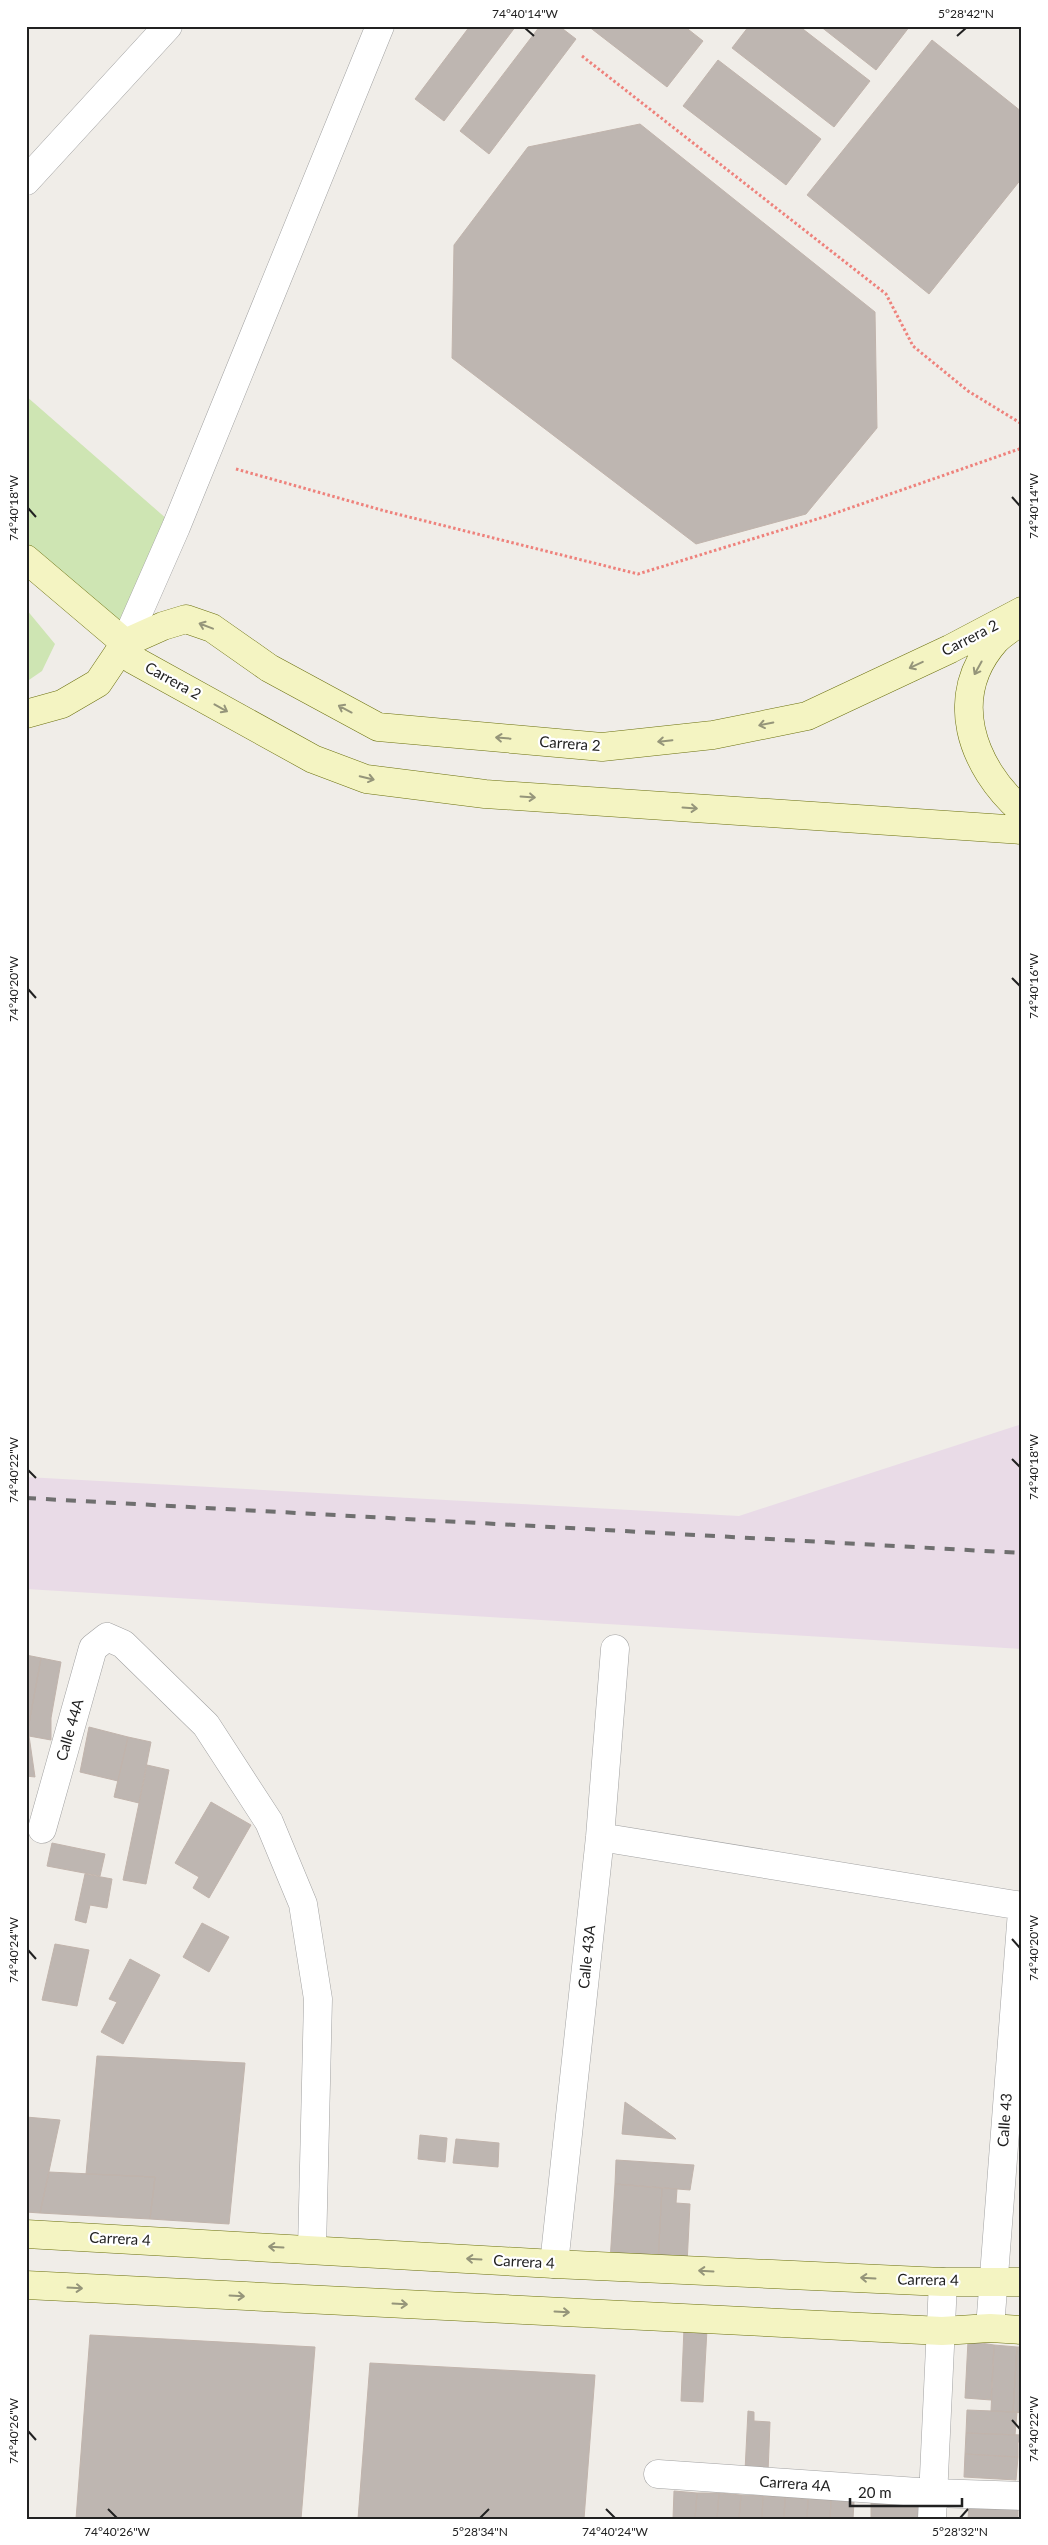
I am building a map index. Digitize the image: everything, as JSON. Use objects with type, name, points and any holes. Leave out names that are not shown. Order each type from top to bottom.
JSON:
[{"type":"main road","name":"Carrera 2","points":[[26,559],[126,643],[132,659],[313,759],[366,779],[485,794],[1022,830]]},
{"type":"main road","name":"Carrera 2","points":[[126,643],[162,626],[186,619],[212,628],[269,668],[378,727],[602,747],[713,735],[807,716],[950,649],[1022,611]]},
{"type":"main road","points":[[1022,620],[996,640],[975,672],[967,706],[973,741],[988,773],[1022,811]]},
{"type":"main road","points":[[26,714],[62,704],[98,684],[126,643]]},
{"type":"main road","name":"Carrera 4","points":[[26,2234],[554,2264],[942,2282],[1022,2282]]},
{"type":"main road","points":[[26,2285],[942,2331],[990,2328],[1022,2330]]},
{"type":"street","points":[[26,181],[168,26]]},
{"type":"street","points":[[126,643],[380,26]]},
{"type":"street","name":"Calle 44A","points":[[42,1829],[93,1648],[107,1637],[123,1644],[206,1725],[269,1822],[303,1904],[318,1999],[312,2249]]},
{"type":"street","name":"Calle 43A","points":[[554,2264],[600,1837],[615,1649]]},
{"type":"street","points":[[600,1837],[1022,1906]]},
{"type":"street","name":"Calle 43","points":[[990,2328],[1022,1911]]},
{"type":"street","points":[[932,2506],[942,2331],[942,2282]]},
{"type":"street","name":"Carrera 4A","points":[[658,2474],[932,2506],[1022,2496]]},
{"type":"path","points":[[582,56],[886,294],[913,346],[968,391],[1022,424]]},
{"type":"path","points":[[202,460],[385,512],[638,574],[827,516],[1022,448]]},
{"type":"shaded area","points":[[1022,1424],[1022,1649],[26,1589],[26,1477],[739,1516]]},
{"type":"green space","points":[[26,396],[176,527],[125,643],[26,559]]},
{"type":"green space","points":[[26,609],[55,644],[42,671],[26,682]]},
{"type":"building","points":[[470,26],[516,26],[444,121],[415,99]]},
{"type":"building","points":[[540,26],[559,26],[576,39],[489,154],[460,131]]},
{"type":"building","points":[[588,26],[684,26],[703,41],[667,87]]},
{"type":"building","points":[[749,26],[799,26],[870,81],[834,127],[732,48]]},
{"type":"building","points":[[820,26],[910,26],[876,70]]},
{"type":"building","points":[[932,40],[1022,112],[1022,178],[929,294],[807,195]]},
{"type":"building","points":[[718,60],[821,139],[786,185],[683,106]]},
{"type":"building","points":[[640,124],[875,312],[877,428],[806,514],[696,544],[452,358],[454,245],[528,147]]},
{"type":"building","points":[[26,1655],[41,1658],[28,1729],[35,1777],[26,1776]]},
{"type":"building","points":[[41,1658],[61,1662],[51,1718],[51,1740],[29,1736],[28,1729]]},
{"type":"building","points":[[89,1727],[128,1737],[118,1781],[80,1772]]},
{"type":"building","points":[[128,1737],[151,1742],[139,1803],[114,1797]]},
{"type":"building","points":[[147,1765],[169,1770],[146,1884],[123,1880]]},
{"type":"building","points":[[211,1802],[251,1825],[209,1898],[193,1888],[199,1877],[175,1863]]},
{"type":"building","points":[[52,1843],[105,1854],[100,1876],[47,1866]]},
{"type":"building","points":[[85,1874],[112,1879],[107,1908],[90,1905],[86,1923],[75,1920]]},
{"type":"building","points":[[202,1923],[229,1937],[209,1972],[183,1957]]},
{"type":"building","points":[[55,1944],[89,1950],[77,2006],[42,2000]]},
{"type":"building","points":[[130,1959],[160,1975],[123,2044],[101,2032],[117,2002],[109,1999]]},
{"type":"building","points":[[97,2056],[245,2063],[229,2224],[150,2219],[155,2177],[86,2174]]},
{"type":"building","points":[[625,2102],[673,2136],[676,2139],[622,2134]]},
{"type":"building","points":[[26,2117],[60,2120],[40,2213],[26,2212]]},
{"type":"building","points":[[420,2135],[447,2138],[445,2162],[418,2159]]},
{"type":"building","points":[[456,2139],[499,2143],[498,2167],[453,2163]]},
{"type":"building","points":[[616,2160],[694,2165],[690,2190],[615,2184]]},
{"type":"building","points":[[49,2172],[155,2177],[150,2219],[40,2213]]},
{"type":"building","points":[[615,2184],[662,2188],[658,2262],[610,2261]]},
{"type":"building","points":[[662,2188],[677,2189],[676,2203],[690,2204],[687,2264],[658,2262]]},
{"type":"building","points":[[684,2328],[707,2329],[703,2402],[681,2401]]},
{"type":"building","points":[[90,2335],[315,2347],[301,2519],[76,2519]]},
{"type":"building","points":[[968,2341],[994,2345],[991,2400],[965,2398]]},
{"type":"building","points":[[994,2345],[1017,2347],[1013,2412],[991,2411]]},
{"type":"building","points":[[1017,2347],[1022,2347],[1022,2413],[1013,2412]]},
{"type":"building","points":[[370,2363],[595,2375],[584,2519],[358,2519]]},
{"type":"building","points":[[967,2410],[1017,2412],[1015,2435],[966,2433]]},
{"type":"building","points":[[748,2411],[754,2412],[754,2421],[770,2422],[768,2473],[745,2471]]},
{"type":"building","points":[[966,2433],[1022,2435],[1022,2442],[1018,2442],[1018,2457],[965,2454]]},
{"type":"building","points":[[965,2454],[1018,2457],[1016,2480],[964,2477]]},
{"type":"building","points":[[674,2491],[697,2493],[695,2519],[673,2519]]},
{"type":"building","points":[[697,2493],[719,2493],[717,2519],[695,2519]]},
{"type":"building","points":[[719,2493],[741,2495],[739,2519],[717,2519]]},
{"type":"building","points":[[741,2495],[763,2496],[762,2519],[739,2519]]},
{"type":"building","points":[[763,2496],[785,2497],[784,2519],[762,2519]]},
{"type":"building","points":[[785,2497],[808,2499],[807,2519],[784,2519]]},
{"type":"building","points":[[808,2499],[831,2500],[830,2519],[807,2519]]},
{"type":"building","points":[[831,2500],[854,2502],[853,2519],[830,2519]]},
{"type":"building","points":[[871,2503],[920,2506],[919,2519],[871,2519]]},
{"type":"building","points":[[969,2505],[1018,2506],[1018,2519],[968,2519]]},
{"type":"railway","points":[[26,1498],[1022,1553]]}]
